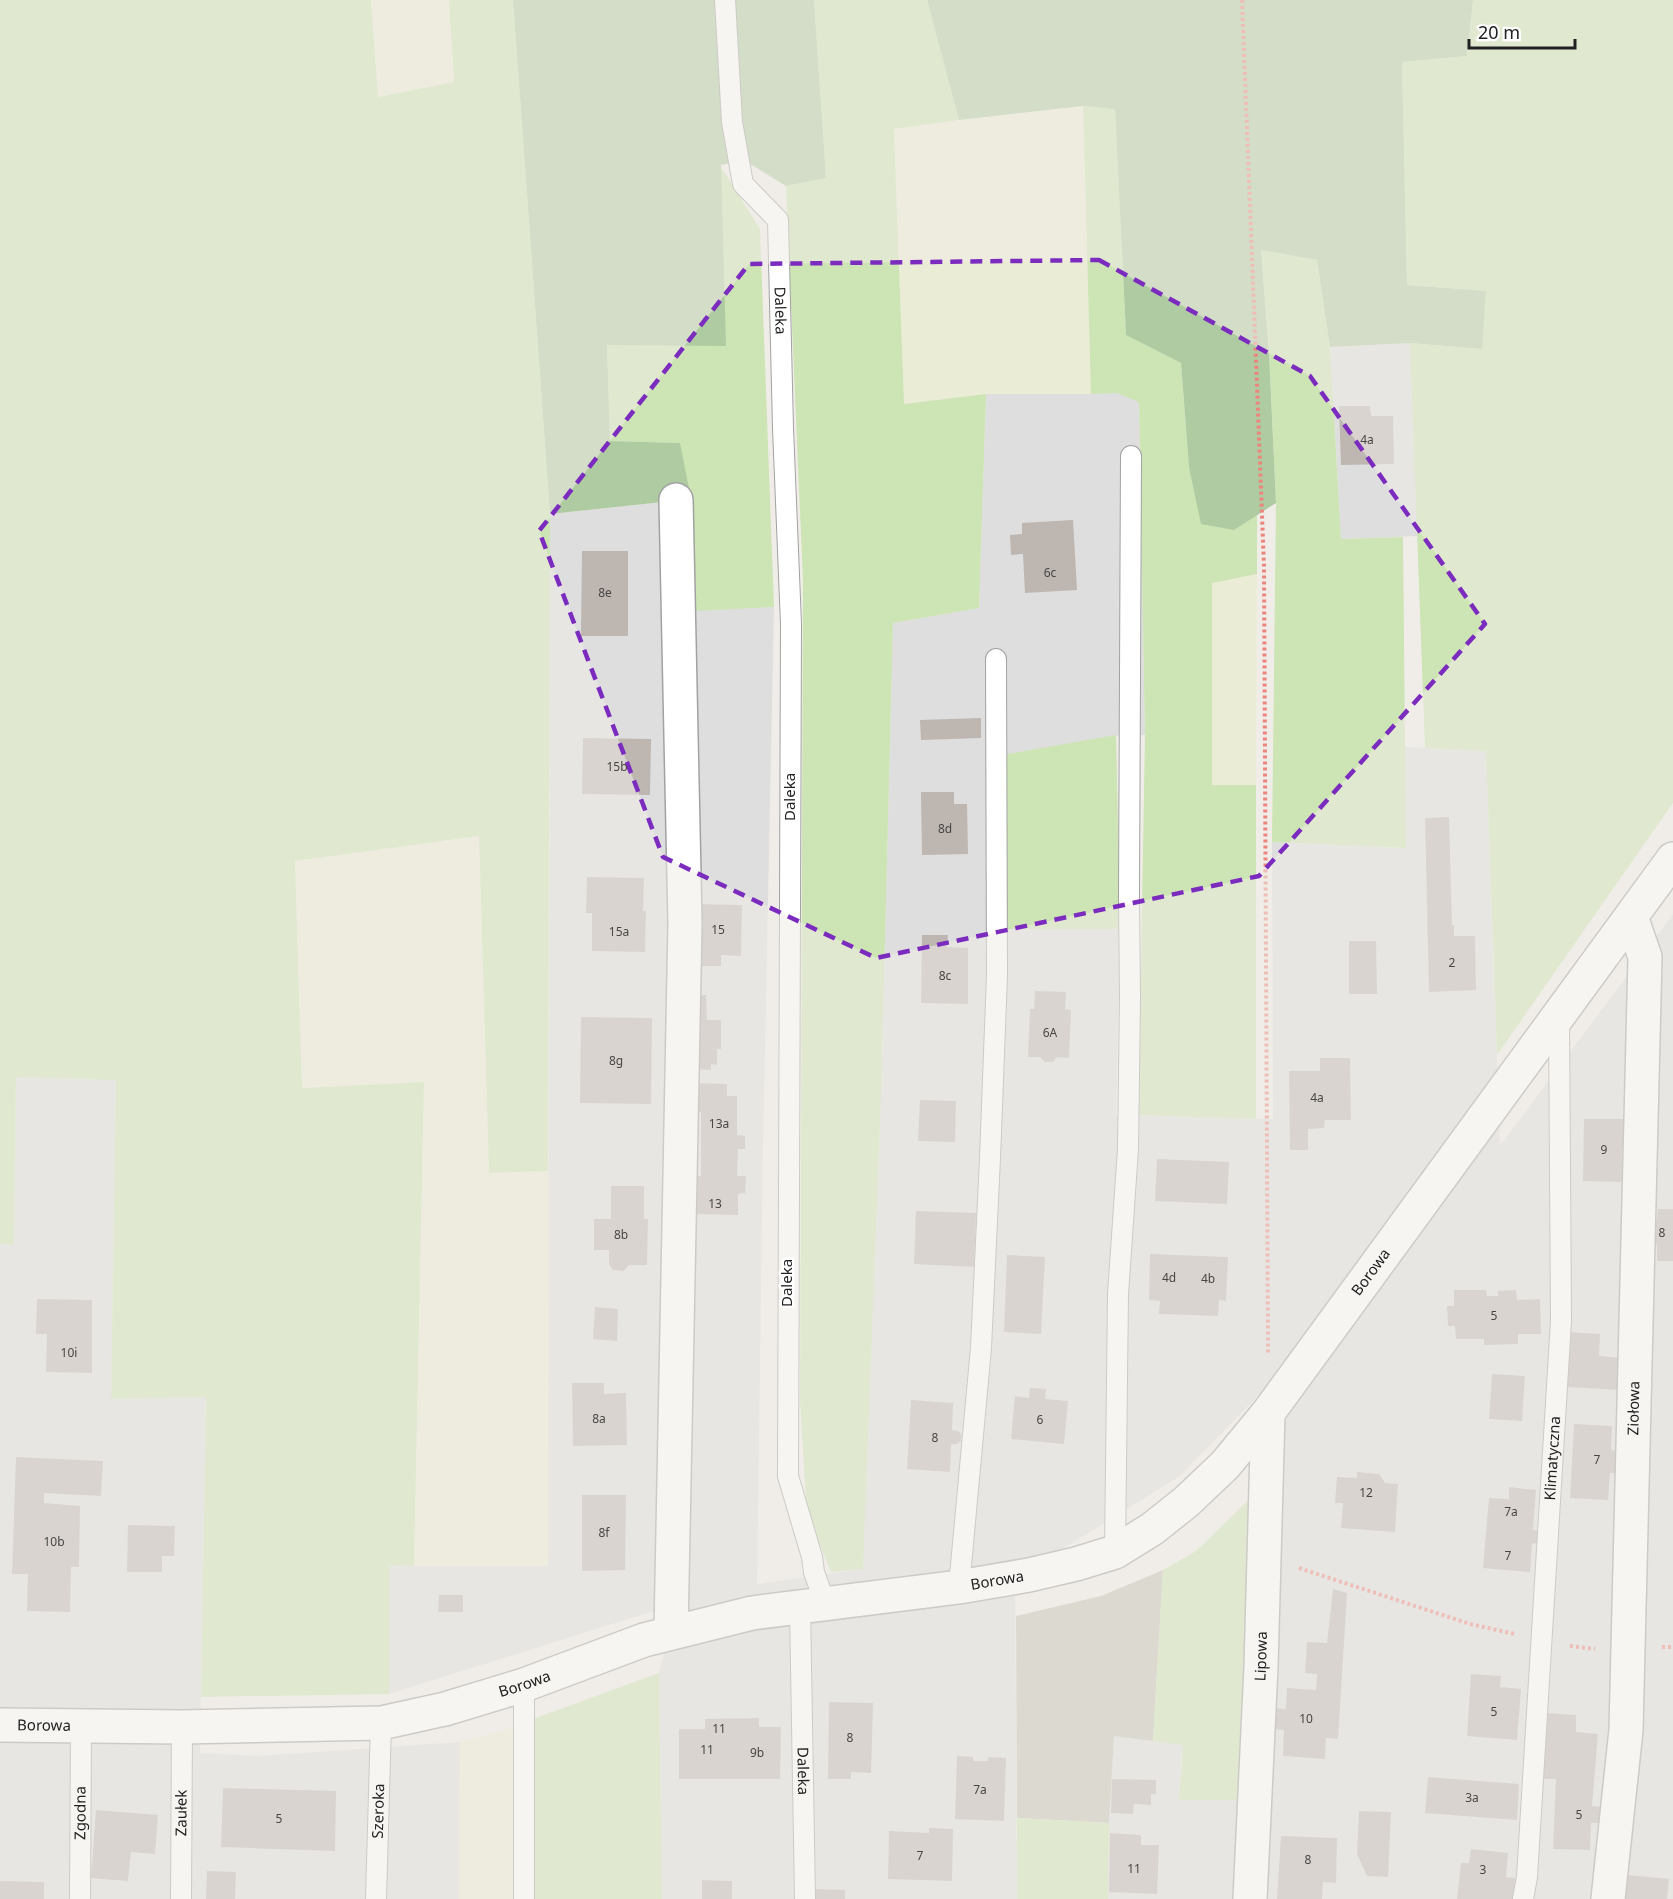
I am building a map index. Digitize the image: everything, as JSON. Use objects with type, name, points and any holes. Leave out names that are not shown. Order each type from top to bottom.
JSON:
[{"type":"street","points":[[671,1632],[685,923],[676,500]]},
{"type":"street","name":"Borowa","points":[[0,1725],[182,1727],[381,1723],[445,1709],[524,1685],[671,1632],[753,1613],[959,1587],[1039,1573],[1115,1551],[1152,1529],[1186,1502],[1225,1466],[1268,1413],[1673,859]]},
{"type":"street","name":"Ziołowa","points":[[1608,1899],[1626,1730],[1645,957],[1631,917]]},
{"type":"street","name":"Lipowa","points":[[1250,1899],[1268,1413]]},
{"type":"lane","name":"Daleka","points":[[724,0],[732,122],[743,184],[778,220],[791,624],[788,1476],[812,1557],[814,1572],[805,1899]]},
{"type":"lane","points":[[1115,1551],[1118,1294],[1128,1149],[1130,1022],[1131,456]]},
{"type":"lane","points":[[959,1587],[981,1348],[990,1158],[997,975],[996,658]]},
{"type":"lane","name":"Klimatyczna","points":[[1523,1899],[1527,1877],[1561,1320],[1559,1015]]},
{"type":"lane","points":[[524,1685],[524,1899]]},
{"type":"lane","name":"Szeroka","points":[[376,1899],[381,1723]]},
{"type":"lane","name":"Zgodna","points":[[80,1899],[81,1727]]},
{"type":"lane","name":"Zaułek","points":[[182,1727],[182,1899]]},
{"type":"path","points":[[1242,0],[1264,566],[1268,1354]]},
{"type":"path","points":[[1264,1556],[1354,1588],[1470,1624],[1573,1646],[1628,1653],[1673,1647]]},
{"type":"highlighted area","points":[[1099,260],[1310,376],[1485,624],[1259,876],[876,958],[663,857],[539,531],[749,264]]},
{"type":"shaded area","points":[[1410,343],[1419,536],[1341,539],[1330,347]]},
{"type":"shaded area","points":[[1117,393],[1139,401],[1145,735],[1116,736],[1120,929],[1116,1115],[1273,1119],[1272,842],[1406,848],[1405,747],[1486,751],[1500,1146],[1673,914],[1673,1899],[1108,1899],[1114,1736],[1183,1744],[1179,1800],[1263,1800],[1284,1451],[1284,1369],[1180,1476],[1056,1553],[1015,1560],[1017,1899],[662,1899],[659,1673],[676,1604],[389,1694],[389,1565],[548,1566],[550,514],[691,499],[693,610],[774,607],[757,1584],[862,1569],[881,1098],[893,623],[979,608],[986,394]]},
{"type":"shaded area","points":[[16,1077],[116,1079],[111,1398],[206,1397],[200,1753],[259,1756],[460,1742],[459,1899],[0,1899],[0,1244],[14,1244]]},
{"type":"shaded area","points":[[1163,1570],[1153,1741],[1114,1736],[1109,1823],[1017,1818],[1016,1616],[1101,1596]]},
{"type":"green space","points":[[0,0],[371,0],[378,97],[454,82],[449,0],[513,0],[550,514],[548,1171],[489,1173],[479,836],[295,861],[302,1088],[424,1082],[414,1566],[389,1565],[389,1694],[201,1697],[206,1397],[111,1399],[116,1080],[16,1077],[14,1245],[0,1244]]},
{"type":"green space","points":[[371,0],[449,0],[454,83],[378,97]]},
{"type":"green space","points":[[513,0],[814,0],[826,178],[786,186],[745,161],[721,165],[726,346],[607,345],[610,441],[680,443],[691,499],[550,514]]},
{"type":"green space","points":[[814,0],[927,0],[959,120],[894,129],[904,404],[986,394],[979,608],[893,623],[881,1098],[863,1569],[831,1572],[807,1514],[800,1402],[803,581],[786,186],[826,178]]},
{"type":"green space","points":[[927,0],[1473,0],[1467,56],[1402,62],[1407,285],[1486,291],[1482,349],[1410,343],[1330,347],[1317,260],[1261,250],[1269,352],[1276,503],[1234,530],[1201,524],[1189,467],[1181,363],[1126,335],[1115,109],[1083,106],[959,120]]},
{"type":"green space","points":[[1473,0],[1673,0],[1673,803],[1497,1055],[1486,751],[1425,748],[1410,343],[1481,349],[1486,291],[1407,285],[1402,62],[1467,56]]},
{"type":"green space","points":[[1083,106],[1091,394],[986,394],[904,404],[894,128]]},
{"type":"green space","points":[[1083,106],[1115,108],[1126,335],[1181,363],[1189,467],[1234,530],[1257,515],[1257,574],[1212,583],[1212,785],[1256,785],[1256,1119],[1134,1115],[1141,967],[1145,735],[1139,402],[1117,393],[1091,394]]},
{"type":"green space","points":[[720,165],[760,229],[774,607],[693,611],[679,443],[610,441],[607,345],[725,345]]},
{"type":"green space","points":[[1261,250],[1317,260],[1330,347],[1341,539],[1403,537],[1406,848],[1272,842],[1276,503],[1269,347]]},
{"type":"green space","points":[[1257,574],[1256,785],[1212,785],[1212,582]]},
{"type":"green space","points":[[1116,735],[1120,929],[1003,929],[1002,755]]},
{"type":"green space","points":[[479,836],[489,1172],[548,1171],[548,1566],[414,1566],[424,1083],[302,1089],[295,860]]},
{"type":"green space","points":[[1252,1497],[1240,1800],[1179,1800],[1183,1745],[1153,1741],[1163,1570],[1196,1551]]},
{"type":"green space","points":[[659,1673],[662,1899],[531,1899],[533,1719]]},
{"type":"green space","points":[[515,1727],[517,1899],[459,1899],[460,1742]]},
{"type":"green space","points":[[1017,1818],[1109,1823],[1108,1899],[1017,1899]]},
{"type":"building","points":[[1339,406],[1370,406],[1371,416],[1393,416],[1394,464],[1341,465]]},
{"type":"building","points":[[1073,520],[1077,590],[1025,593],[1023,554],[1011,555],[1010,535],[1022,534],[1022,523]]},
{"type":"building","points":[[582,551],[628,551],[628,636],[581,636]]},
{"type":"building","points":[[981,718],[981,738],[921,740],[920,720]]},
{"type":"building","points":[[583,738],[651,739],[650,795],[582,794]]},
{"type":"building","points":[[921,792],[954,792],[954,804],[967,804],[968,854],[922,855]]},
{"type":"building","points":[[1449,817],[1452,925],[1454,925],[1454,936],[1475,936],[1476,990],[1429,992],[1425,818]]},
{"type":"building","points":[[587,877],[644,878],[645,952],[592,951],[592,913],[586,913]]},
{"type":"building","points":[[694,904],[742,905],[741,956],[721,955],[721,966],[694,966]]},
{"type":"building","points":[[922,935],[948,935],[947,947],[968,948],[968,1004],[921,1003]]},
{"type":"building","points":[[1349,941],[1376,941],[1377,994],[1349,994]]},
{"type":"building","points":[[1035,991],[1066,992],[1065,1009],[1071,1010],[1069,1058],[1057,1057],[1053,1062],[1045,1062],[1040,1057],[1028,1057],[1030,1009],[1034,1009]]},
{"type":"building","points":[[706,995],[707,1020],[721,1020],[721,1049],[717,1049],[717,1065],[711,1064],[711,1070],[692,1069],[693,996]]},
{"type":"building","points":[[581,1017],[652,1018],[651,1104],[580,1103]]},
{"type":"building","points":[[1320,1058],[1350,1058],[1351,1120],[1325,1120],[1324,1128],[1308,1129],[1308,1150],[1290,1150],[1289,1071],[1320,1071]]},
{"type":"building","points":[[692,1083],[727,1084],[727,1096],[737,1096],[737,1135],[745,1136],[745,1149],[738,1149],[737,1176],[746,1176],[745,1193],[738,1194],[738,1215],[692,1214],[692,1176],[701,1176],[701,1112],[692,1111]]},
{"type":"building","points":[[920,1100],[956,1101],[955,1142],[918,1141]]},
{"type":"building","points":[[1584,1119],[1625,1119],[1624,1182],[1583,1181]]},
{"type":"building","points":[[1157,1159],[1229,1162],[1227,1204],[1155,1201]]},
{"type":"building","points":[[611,1186],[644,1186],[644,1219],[648,1219],[647,1265],[629,1265],[623,1271],[613,1270],[609,1264],[609,1250],[594,1250],[594,1219],[611,1219]]},
{"type":"building","points":[[1658,1209],[1673,1209],[1673,1261],[1657,1261],[1657,1244],[1651,1244],[1651,1221],[1657,1221]]},
{"type":"building","points":[[916,1211],[976,1213],[974,1267],[914,1264]]},
{"type":"building","points":[[1150,1254],[1228,1257],[1226,1301],[1219,1300],[1218,1316],[1159,1314],[1160,1301],[1149,1300]]},
{"type":"building","points":[[1007,1255],[1045,1257],[1041,1334],[1004,1332]]},
{"type":"building","points":[[1454,1290],[1486,1290],[1487,1296],[1498,1296],[1498,1291],[1516,1290],[1517,1300],[1540,1299],[1541,1334],[1518,1334],[1518,1344],[1484,1345],[1484,1339],[1456,1339],[1455,1326],[1448,1326],[1447,1306],[1454,1306]]},
{"type":"building","points":[[37,1299],[92,1300],[92,1373],[46,1372],[47,1334],[36,1334]]},
{"type":"building","points":[[595,1307],[618,1309],[617,1341],[593,1339]]},
{"type":"building","points":[[1568,1332],[1600,1334],[1599,1356],[1622,1358],[1621,1390],[1566,1387]]},
{"type":"building","points":[[1492,1374],[1525,1376],[1522,1421],[1489,1419]]},
{"type":"building","points":[[572,1383],[604,1383],[604,1394],[626,1393],[627,1445],[573,1446]]},
{"type":"building","points":[[1030,1388],[1046,1389],[1045,1399],[1068,1401],[1064,1444],[1011,1439],[1015,1396],[1029,1398]]},
{"type":"building","points":[[911,1400],[953,1403],[952,1430],[961,1434],[961,1441],[951,1444],[950,1472],[907,1469]]},
{"type":"building","points":[[1574,1424],[1612,1426],[1611,1450],[1623,1451],[1617,1473],[1610,1473],[1608,1500],[1570,1498]]},
{"type":"building","points":[[16,1457],[103,1461],[101,1496],[44,1493],[44,1503],[80,1506],[79,1567],[71,1567],[70,1612],[27,1611],[28,1574],[12,1574]]},
{"type":"building","points":[[1357,1472],[1379,1474],[1385,1483],[1398,1484],[1395,1532],[1341,1528],[1343,1503],[1335,1503],[1337,1477],[1357,1478]]},
{"type":"building","points":[[1509,1487],[1536,1490],[1533,1530],[1540,1531],[1539,1544],[1532,1543],[1530,1572],[1483,1568],[1489,1498],[1509,1499]]},
{"type":"building","points":[[582,1495],[626,1495],[625,1570],[582,1571]]},
{"type":"building","points":[[128,1525],[175,1526],[174,1556],[162,1556],[162,1572],[127,1572]]},
{"type":"building","points":[[1333,1589],[1347,1593],[1338,1739],[1326,1738],[1325,1759],[1283,1756],[1284,1730],[1272,1729],[1274,1708],[1286,1709],[1287,1688],[1316,1690],[1317,1674],[1305,1673],[1307,1642],[1327,1643]]},
{"type":"building","points":[[439,1595],[463,1595],[463,1612],[438,1612]]},
{"type":"building","points":[[1471,1674],[1501,1676],[1500,1687],[1521,1689],[1517,1740],[1467,1736]]},
{"type":"building","points":[[829,1702],[873,1703],[871,1773],[851,1772],[851,1779],[828,1779]]},
{"type":"building","points":[[1544,1713],[1576,1715],[1576,1732],[1598,1734],[1592,1806],[1604,1807],[1603,1823],[1591,1823],[1590,1850],[1553,1849],[1556,1779],[1541,1779]]},
{"type":"building","points":[[759,1718],[759,1727],[781,1727],[780,1779],[679,1779],[679,1729],[705,1729],[705,1719]]},
{"type":"building","points":[[957,1756],[973,1757],[973,1761],[988,1761],[988,1757],[1006,1758],[1004,1821],[955,1819]]},
{"type":"building","points":[[1428,1777],[1519,1784],[1517,1820],[1425,1813]]},
{"type":"building","points":[[1112,1779],[1156,1780],[1156,1794],[1151,1794],[1151,1805],[1134,1804],[1133,1814],[1111,1813]]},
{"type":"building","points":[[223,1788],[336,1791],[335,1851],[221,1847]]},
{"type":"building","points":[[96,1810],[158,1815],[155,1854],[131,1852],[128,1881],[91,1878]]},
{"type":"building","points":[[1359,1811],[1391,1812],[1388,1877],[1367,1876],[1357,1854]]},
{"type":"building","points":[[929,1828],[953,1829],[952,1881],[888,1879],[889,1831],[929,1833]]},
{"type":"building","points":[[1110,1833],[1141,1835],[1141,1845],[1159,1845],[1157,1894],[1109,1892]]},
{"type":"building","points":[[1281,1836],[1337,1838],[1336,1883],[1323,1882],[1322,1899],[1277,1899]]},
{"type":"building","points":[[1471,1849],[1508,1853],[1506,1877],[1515,1878],[1513,1899],[1457,1899],[1461,1863],[1469,1863]]},
{"type":"building","points":[[207,1871],[236,1872],[235,1899],[206,1899]]},
{"type":"building","points":[[1628,1875],[1669,1879],[1667,1899],[1625,1899]]},
{"type":"building","points":[[702,1880],[732,1881],[732,1899],[702,1899]]},
{"type":"building","points":[[0,1881],[44,1882],[44,1899],[0,1899]]},
{"type":"building","points":[[813,1889],[845,1890],[845,1899],[813,1899]]}]
